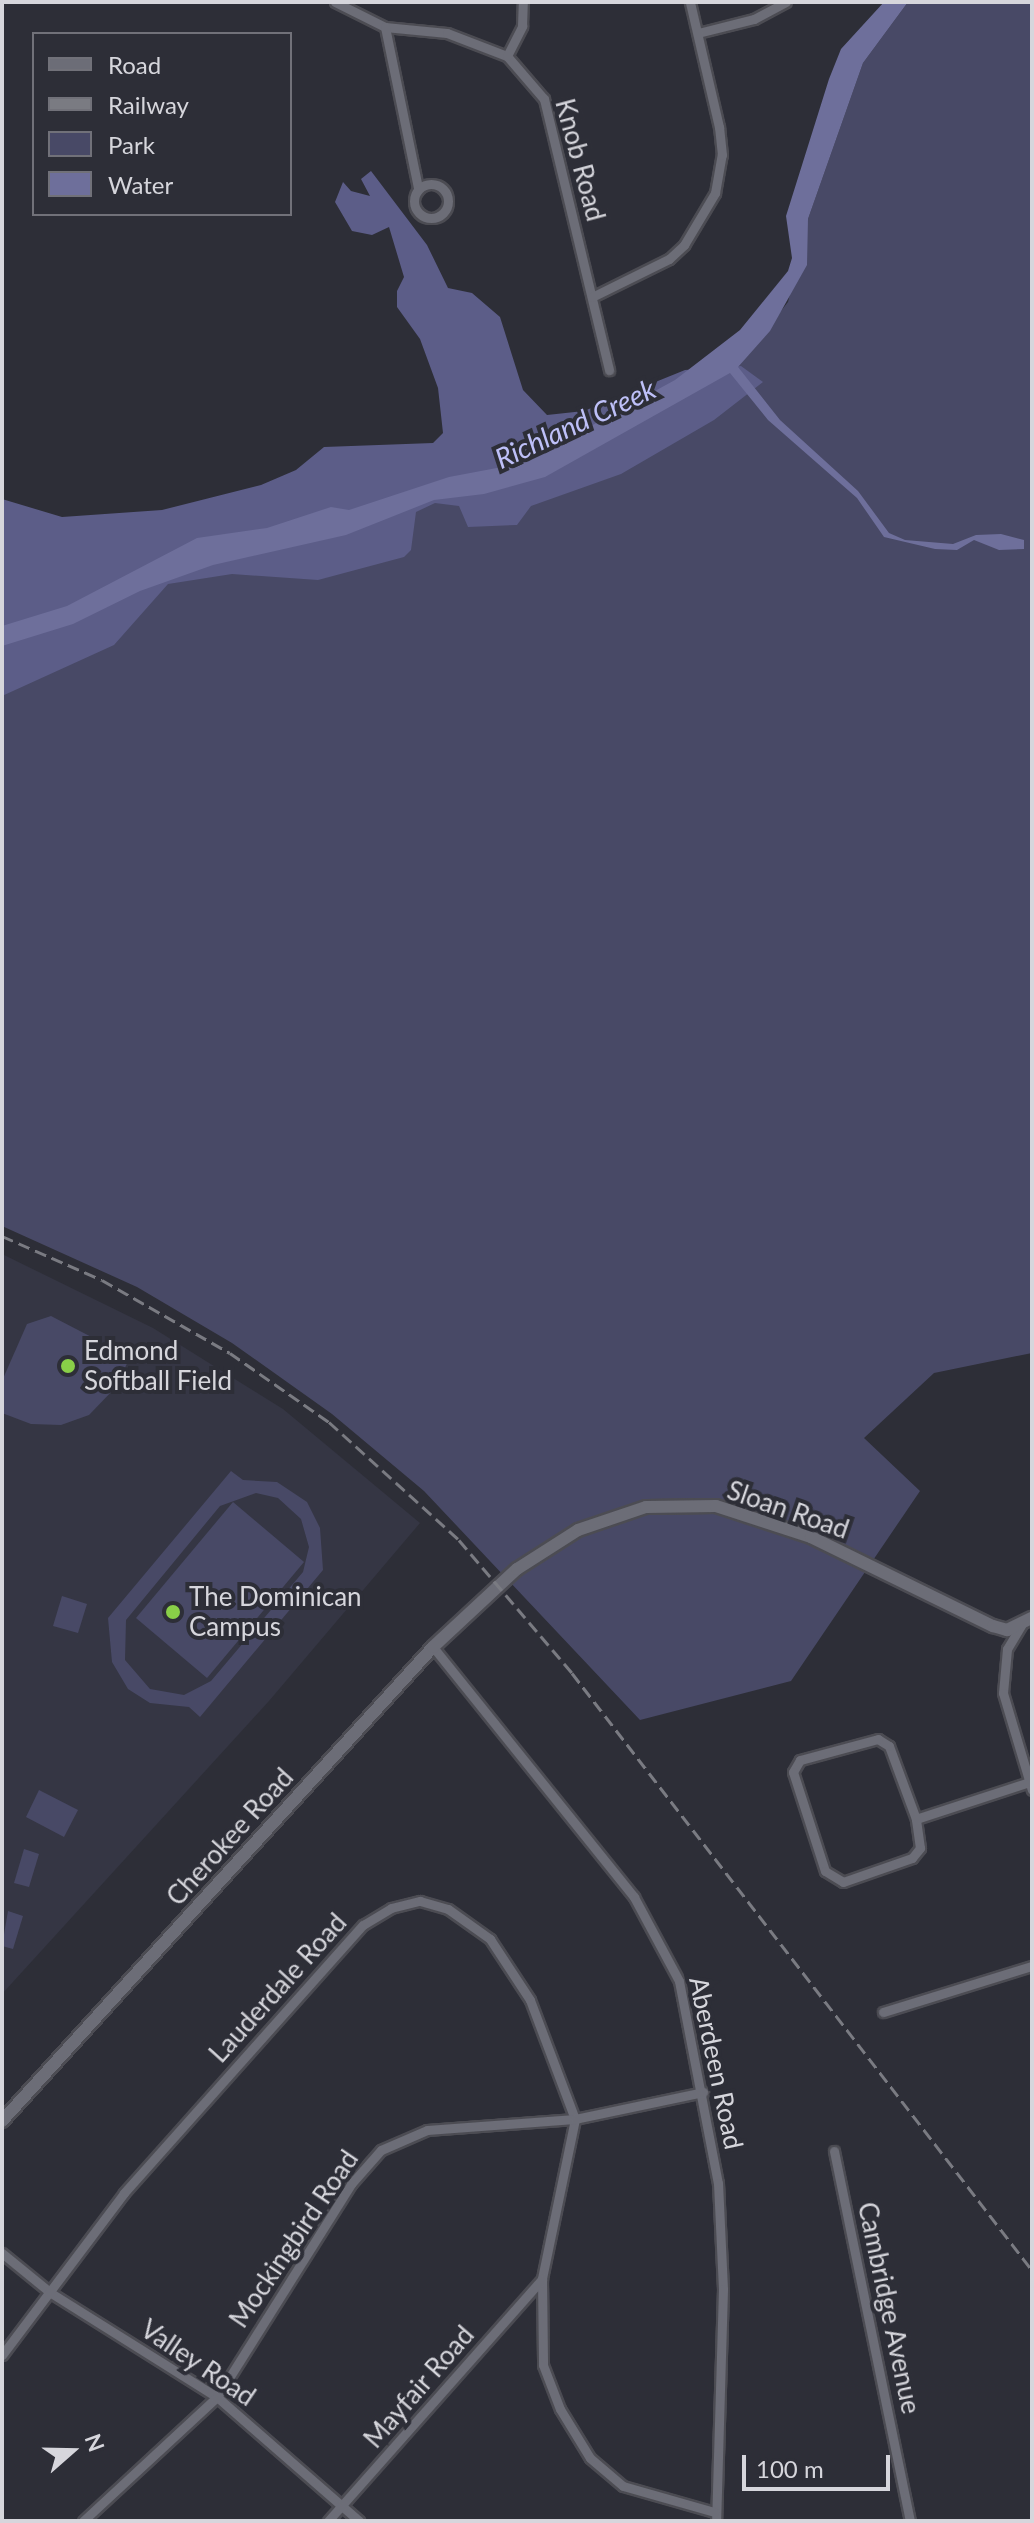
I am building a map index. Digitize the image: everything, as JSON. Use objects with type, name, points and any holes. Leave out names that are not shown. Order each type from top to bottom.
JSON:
[{"type":"street","name":"Knob Road","points":[[335,2],[351,13],[385,27],[447,33],[507,56],[544,99],[609,370]]},
{"type":"street","points":[[346,2],[351,13]]},
{"type":"street","points":[[507,56],[522,26],[523,2]]},
{"type":"street","points":[[592,297],[669,259],[684,245],[715,193],[720,141],[690,2]]},
{"type":"street","points":[[698,33],[754,19],[786,2]]},
{"type":"street","points":[[385,27],[418,188]]},
{"type":"street","name":"Sloan Road","points":[[496,1588],[538,1554],[595,1522],[646,1507],[704,1505],[753,1515],[811,1537],[993,1626],[1007,1630],[1027,1621]]},
{"type":"street","name":"Cherokee Road","points":[[2,2121],[433,1647],[496,1588]]},
{"type":"street","points":[[916,1819],[1031,1784],[1003,1693],[1007,1649],[1027,1621]]},
{"type":"street","name":"Aberdeen Road","points":[[433,1647],[634,1897],[662,1941],[679,1981],[703,2092],[718,2183],[723,2289],[715,2516]]},
{"type":"street","points":[[878,1739],[889,1746],[916,1819],[920,1848],[912,1858],[843,1882],[832,1880],[793,1772],[800,1760],[878,1739]]},
{"type":"street","name":"Lauderdale Road","points":[[2,2355],[124,2193],[363,1925],[391,1908],[420,1901],[448,1909],[490,1939],[530,2000],[575,2119]]},
{"type":"street","points":[[883,2012],[1032,1966]]},
{"type":"street","name":"Mockingbird Road","points":[[83,2521],[217,2397],[351,2184],[381,2150],[427,2130],[575,2119],[703,2092]]},
{"type":"street","points":[[575,2119],[542,2279],[543,2365],[560,2409],[590,2458],[623,2486],[715,2516]]},
{"type":"street","name":"Cambridge Avenue","points":[[834,2151],[910,2521]]},
{"type":"street","name":"Valley Road","points":[[2,2253],[51,2293],[217,2397],[359,2521]]},
{"type":"street","name":"Mayfair Road","points":[[328,2521],[345,2506],[542,2279]]},
{"type":"shaded area","points":[[371,171],[427,245],[448,288],[472,293],[500,317],[523,390],[547,415],[584,411],[685,370],[741,366],[763,382],[714,420],[621,474],[531,506],[517,525],[468,527],[459,506],[435,503],[416,512],[411,550],[404,557],[318,580],[232,574],[168,584],[114,645],[2,696],[2,499],[62,517],[162,510],[261,485],[296,470],[324,447],[433,443],[443,433],[438,388],[420,339],[397,307],[397,291],[404,277],[389,227],[372,235],[352,231],[335,202],[343,182],[351,191],[370,196],[361,179]]},
{"type":"shaded area","name":"The Dominican Campus","points":[[2,1254],[153,1328],[283,1409],[420,1523],[269,1701],[2,1994]]},
{"type":"green space","points":[[908,2],[1032,2],[1032,1353],[934,1373],[864,1438],[920,1491],[791,1681],[640,1720],[424,1491],[332,1414],[232,1343],[137,1287],[2,1226],[2,646],[140,591],[434,500],[678,405],[749,352],[788,302],[808,219],[863,63]]},
{"type":"green space","name":"Edmond Softball Field","points":[[51,1316],[130,1357],[116,1387],[89,1415],[61,1425],[31,1424],[2,1413],[2,1381],[27,1324]]},
{"type":"green space","points":[[231,1471],[243,1480],[277,1482],[307,1502],[320,1528],[323,1570],[200,1717],[189,1707],[150,1703],[128,1689],[112,1662],[108,1618]],"holes":[[[256,1493],[278,1498],[301,1519],[309,1547],[303,1572],[211,1681],[184,1695],[150,1689],[125,1660],[126,1620],[220,1506]]]},
{"type":"green space","points":[[233,1502],[304,1562],[207,1678],[136,1618]]},
{"type":"green space","points":[[62,1596],[87,1604],[78,1633],[53,1626]]},
{"type":"green space","points":[[39,1790],[78,1810],[64,1837],[26,1817]]},
{"type":"green space","points":[[24,1849],[39,1854],[29,1887],[14,1883]]},
{"type":"green space","points":[[8,1911],[23,1916],[13,1949],[2,1946]]},
{"type":"water","points":[[884,2],[908,2],[863,63],[808,219],[807,265],[770,331],[738,367],[780,420],[858,491],[889,533],[905,540],[953,544],[976,535],[1001,534],[1024,540],[1024,549],[999,550],[974,540],[957,550],[935,549],[884,537],[857,498],[768,420],[730,373],[545,477],[484,494],[434,500],[346,535],[213,565],[140,591],[73,624],[2,646],[2,626],[67,606],[197,538],[267,528],[331,507],[349,510],[449,477],[523,463],[675,380],[740,330],[788,271],[792,258],[786,216],[829,79],[841,49]]},
{"type":"railway","points":[[2,1236],[102,1280],[230,1353],[329,1422],[459,1540],[572,1673],[1032,2270]]},
{"type":"place","name":"Edmond Softball Field","points":[[68,1366]]},
{"type":"place","name":"The Dominican Campus","points":[[173,1612]]},
{"type":"water label","name":"Richland Creek","points":[[575,423]]}]
